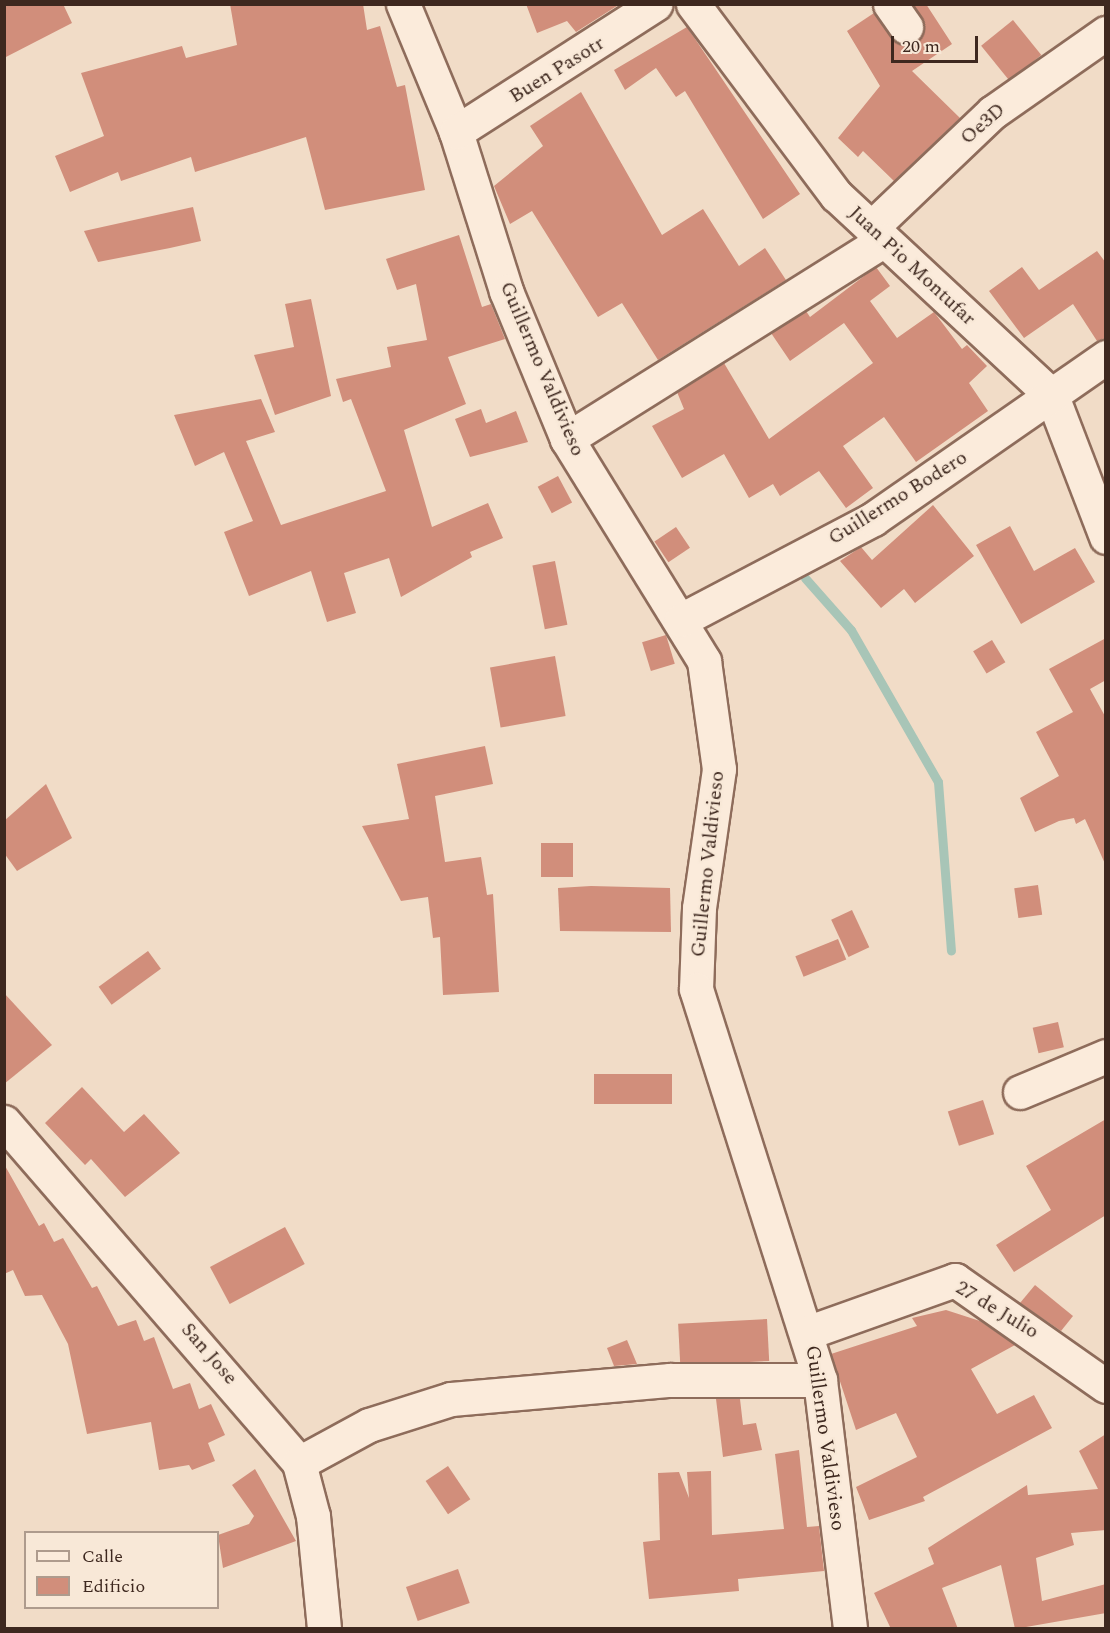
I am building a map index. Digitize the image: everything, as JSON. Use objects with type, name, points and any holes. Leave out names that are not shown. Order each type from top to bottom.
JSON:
[{"type":"street","name":"Guillermo Valdivieso","points":[[403,4],[456,132],[506,291],[567,439],[681,620],[704,661],[719,769],[699,908],[696,989],[809,1332],[820,1380],[850,1629]]},
{"type":"street","name":"Buen Pasotr","points":[[456,132],[656,4]]},
{"type":"street","name":"Juan Pio Montufar","points":[[693,4],[836,195],[1052,396],[1106,537]]},
{"type":"street","name":"Oe3D","points":[[567,439],[878,234],[993,112],[1106,33]]},
{"type":"street","name":"Guillermo Bodero","points":[[681,620],[873,519],[1106,357]]},
{"type":"street","points":[[1020,1092],[1106,1056]]},
{"type":"street","name":"San Jose","points":[[4,1122],[299,1463],[313,1516],[324,1629]]},
{"type":"street","name":"27 de Julio","points":[[809,1332],[955,1280],[1103,1380]]},
{"type":"street","points":[[299,1463],[369,1425],[451,1399],[670,1380],[820,1380]]},
{"type":"building","points":[[4,4],[63,4],[72,23],[4,58]]},
{"type":"building","points":[[230,4],[363,4],[367,30],[380,26],[397,87],[405,85],[425,190],[325,210],[306,137],[195,172],[191,157],[121,181],[118,172],[70,192],[55,156],[104,136],[81,73],[182,46],[186,58],[237,45]]},
{"type":"building","points":[[526,4],[620,4],[576,32],[567,21],[537,33]]},
{"type":"building","points":[[913,4],[926,4],[952,44],[912,71],[960,118],[894,181],[863,151],[858,157],[838,138],[880,86],[847,31],[874,13],[898,44],[916,43],[925,26]]},
{"type":"building","points":[[1013,20],[1041,55],[1009,81],[981,46]]},
{"type":"building","points":[[687,27],[800,194],[763,219],[685,91],[676,97],[656,68],[625,90],[614,70]]},
{"type":"building","points":[[581,92],[662,235],[703,209],[739,266],[765,248],[786,280],[658,360],[622,303],[598,317],[532,211],[510,224],[494,186],[543,146],[530,126]]},
{"type":"building","points":[[193,207],[201,241],[170,248],[98,262],[84,231]]},
{"type":"building","points":[[459,235],[482,307],[491,304],[505,339],[448,357],[466,404],[404,430],[432,527],[488,503],[503,538],[470,552],[472,557],[401,597],[389,558],[344,573],[356,613],[327,622],[311,571],[249,596],[224,532],[253,521],[224,452],[195,466],[174,415],[261,399],[275,432],[246,441],[281,525],[386,491],[351,399],[343,402],[336,379],[391,367],[387,347],[427,340],[416,284],[397,290],[386,259]]},
{"type":"building","points":[[1097,251],[1106,263],[1106,338],[1097,341],[1073,304],[1024,338],[989,291],[1022,267],[1039,290]]},
{"type":"building","points":[[876,267],[890,286],[870,301],[897,338],[934,312],[962,349],[967,345],[987,366],[969,383],[988,411],[916,462],[884,417],[843,446],[873,488],[846,508],[819,471],[780,496],[773,484],[749,498],[724,454],[682,478],[652,426],[684,409],[677,392],[724,363],[769,439],[873,363],[844,323],[790,361],[771,333],[806,311],[810,317]]},
{"type":"building","points":[[311,299],[331,396],[275,415],[254,355],[294,347],[285,304]]},
{"type":"building","points":[[481,409],[486,423],[516,411],[528,442],[470,457],[455,419]]},
{"type":"building","points":[[558,476],[572,502],[552,513],[538,487]]},
{"type":"building","points":[[933,505],[974,556],[915,603],[904,589],[881,608],[840,561],[861,547],[872,560]]},
{"type":"building","points":[[1010,526],[1034,571],[1075,548],[1095,582],[1021,624],[976,545]]},
{"type":"building","points":[[676,527],[690,548],[668,562],[654,542]]},
{"type":"building","points":[[555,561],[567,625],[545,629],[532,565]]},
{"type":"building","points":[[666,635],[675,664],[651,671],[642,642]]},
{"type":"building","points":[[1106,638],[1106,680],[1090,689],[1106,718],[1106,866],[1085,819],[1076,824],[1074,818],[1059,821],[1035,832],[1020,798],[1059,776],[1036,732],[1073,712],[1049,669]]},
{"type":"building","points":[[992,640],[1005,662],[987,674],[973,651]]},
{"type":"building","points":[[555,656],[566,716],[501,728],[490,667]]},
{"type":"building","points":[[485,746],[493,784],[435,796],[445,862],[481,857],[487,895],[493,894],[499,992],[443,995],[440,937],[433,938],[428,897],[401,901],[362,826],[409,819],[397,764]]},
{"type":"building","points":[[46,784],[72,838],[17,871],[4,853],[4,821]]},
{"type":"building","points":[[541,843],[573,843],[573,877],[541,877]]},
{"type":"building","points":[[1038,885],[1042,915],[1018,918],[1014,888]]},
{"type":"building","points":[[591,886],[670,888],[671,932],[560,931],[558,888]]},
{"type":"building","points":[[852,910],[869,947],[848,957],[831,920]]},
{"type":"building","points":[[838,939],[846,959],[804,977],[795,956]]},
{"type":"building","points":[[148,951],[161,969],[112,1005],[99,987]]},
{"type":"building","points":[[4,993],[52,1045],[4,1084]]},
{"type":"building","points":[[1058,1022],[1064,1047],[1039,1053],[1033,1028]]},
{"type":"building","points":[[594,1074],[672,1074],[672,1104],[594,1104]]},
{"type":"building","points":[[82,1087],[124,1132],[144,1114],[180,1153],[125,1197],[91,1159],[85,1165],[45,1123]]},
{"type":"building","points":[[983,1100],[994,1134],[959,1146],[948,1111]]},
{"type":"building","points":[[1106,1119],[1106,1215],[1014,1272],[996,1245],[1051,1210],[1026,1166]]},
{"type":"building","points":[[4,1164],[39,1226],[44,1223],[54,1242],[63,1238],[92,1288],[97,1286],[118,1326],[136,1320],[144,1341],[154,1337],[173,1389],[190,1383],[199,1409],[211,1404],[225,1435],[208,1443],[215,1461],[192,1470],[189,1465],[159,1470],[151,1422],[87,1434],[68,1344],[42,1295],[25,1296],[13,1270],[4,1274]]},
{"type":"building","points":[[285,1227],[305,1264],[230,1304],[210,1267]]},
{"type":"building","points":[[1035,1285],[1073,1316],[1061,1331],[1020,1303]]},
{"type":"building","points":[[946,1310],[980,1321],[1015,1345],[971,1369],[997,1414],[1034,1395],[1052,1428],[923,1497],[925,1501],[869,1520],[856,1487],[917,1457],[896,1413],[856,1430],[831,1354],[917,1326],[912,1318]]},
{"type":"building","points":[[767,1319],[769,1361],[680,1366],[678,1324]]},
{"type":"building","points":[[627,1340],[637,1364],[614,1366],[607,1348]]},
{"type":"building","points":[[716,1399],[740,1399],[743,1425],[756,1423],[762,1450],[723,1457]]},
{"type":"building","points":[[1106,1434],[1106,1530],[1071,1533],[1074,1545],[1036,1558],[1042,1601],[1106,1584],[1106,1613],[1015,1629],[1001,1565],[942,1588],[958,1629],[891,1629],[874,1593],[934,1564],[928,1548],[1027,1485],[1028,1495],[1098,1489],[1079,1451]]},
{"type":"building","points":[[799,1450],[807,1527],[819,1526],[824,1571],[738,1579],[739,1591],[649,1599],[643,1542],[660,1540],[658,1473],[679,1472],[689,1498],[687,1472],[711,1471],[712,1535],[784,1529],[775,1454]]},
{"type":"building","points":[[448,1466],[470,1499],[448,1514],[426,1481]]},
{"type":"building","points":[[255,1469],[296,1541],[223,1568],[219,1535],[249,1524],[254,1516],[232,1485]]},
{"type":"building","points":[[458,1569],[470,1603],[418,1621],[406,1587]]},
{"type":"waterway","points":[[805,578],[851,630],[938,782],[951,950]]}]
